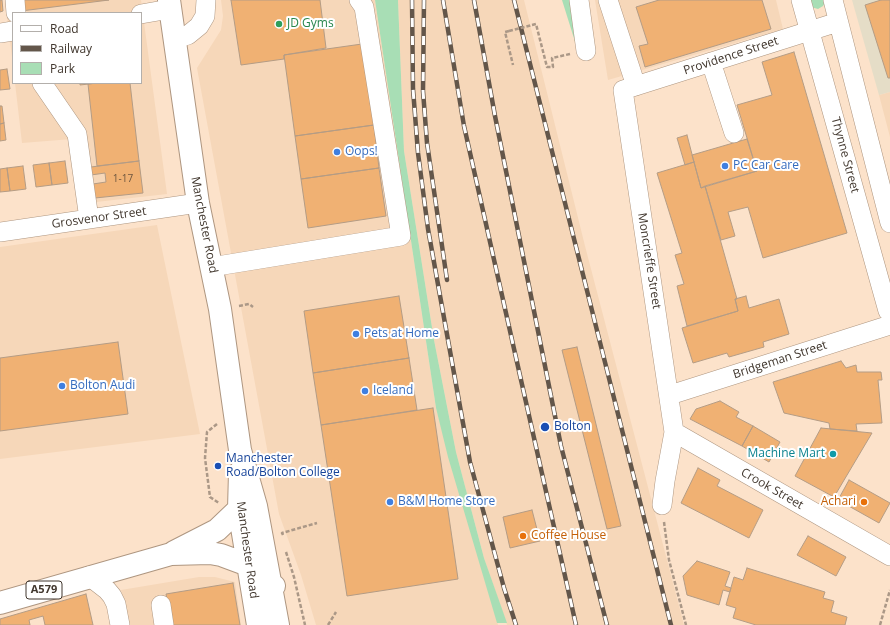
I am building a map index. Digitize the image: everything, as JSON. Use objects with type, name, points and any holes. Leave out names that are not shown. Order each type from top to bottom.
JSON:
[{"type":"main road","name":"Manchester Road","points":[[169,5],[198,203],[220,310],[240,450],[256,506],[278,625]]},
{"type":"main road","name":"Manchester Road","points":[[240,450],[239,509],[258,625]]},
{"type":"main road","points":[[171,554],[217,530],[239,509]]},
{"type":"main road","name":"A579","points":[[0,603],[89,576],[171,554],[210,553],[248,565],[269,581]]},
{"type":"main road","name":"Manchester Road","points":[[269,581],[282,598],[292,625]]},
{"type":"street","points":[[15,0],[16,12]]},
{"type":"street","points":[[174,39],[188,35],[199,26],[205,16],[206,0]]},
{"type":"street","points":[[211,267],[401,236],[364,7],[359,0]]},
{"type":"street","points":[[579,0],[586,51]]},
{"type":"street","name":"Moncrieffe Street","points":[[608,0],[629,88],[674,432],[662,505]]},
{"type":"street","name":"Thynne Street","points":[[801,0],[811,31],[889,317]]},
{"type":"street","points":[[833,0],[890,223]]},
{"type":"street","points":[[142,14],[169,5]]},
{"type":"street","name":"Providence Street","points":[[629,88],[838,22]]},
{"type":"street","points":[[0,33],[12,31]]},
{"type":"street","points":[[711,62],[734,133]]},
{"type":"street","points":[[43,84],[77,134],[89,219]]},
{"type":"street","name":"Grosvenor Street","points":[[0,232],[198,203]]},
{"type":"street","name":"Bridgeman Street","points":[[670,395],[889,317]]},
{"type":"street","name":"Crook Street","points":[[674,432],[890,556]]},
{"type":"street","points":[[89,576],[107,590],[112,596],[116,604],[120,625]]},
{"type":"street","points":[[161,605],[164,625]]},
{"type":"path","points":[[513,65],[505,32],[536,24],[547,67],[553,67],[552,58],[586,51]]},
{"type":"path","points":[[234,410],[207,432],[205,458],[210,497],[216,502],[239,509]]},
{"type":"path","points":[[662,505],[669,560],[686,625]]},
{"type":"path","points":[[283,536],[282,533],[318,523]]},
{"type":"path","points":[[880,625],[890,590]]},
{"type":"path","points":[[328,625],[336,612]]},
{"type":"shaded area","points":[[5,0],[141,0],[167,194],[96,202],[72,139],[22,143],[15,84],[142,84],[142,12],[12,12],[12,57]]},
{"type":"shaded area","points":[[221,0],[375,0],[436,408],[498,625],[316,625],[301,575],[279,514],[197,68],[221,30],[223,16]]},
{"type":"shaded area","points":[[398,0],[524,0],[585,246],[684,625],[507,625],[484,558],[456,452],[434,340],[404,151]]},
{"type":"shaded area","points":[[595,0],[776,0],[783,29],[608,80]]},
{"type":"shaded area","points":[[852,0],[890,0],[890,92],[879,95]]},
{"type":"shaded area","points":[[890,92],[890,137],[879,95]]},
{"type":"shaded area","points":[[157,225],[200,434],[0,459],[0,247]]},
{"type":"shaded area","points":[[199,577],[215,577],[235,582],[241,625],[129,625],[121,590]]},
{"type":"green space","points":[[375,0],[398,0],[404,151],[434,340],[456,452],[484,558],[507,623],[497,623],[448,457],[436,408]]},
{"type":"green space","points":[[562,0],[570,0],[577,48]]},
{"type":"green space","points":[[809,0],[826,1],[823,6],[818,9],[811,7]]},
{"type":"building","points":[[0,0],[2,0],[3,11],[0,12]]},
{"type":"building","points":[[20,0],[109,0],[21,11]]},
{"type":"building","name":"JD Gyms","points":[[231,0],[320,0],[326,48],[284,55],[284,59],[241,65]]},
{"type":"building","points":[[659,0],[762,0],[771,29],[645,67],[639,46],[648,44],[636,7]]},
{"type":"building","points":[[881,0],[890,0],[890,78],[888,78],[865,5]]},
{"type":"building","points":[[362,44],[374,125],[295,136],[284,55]]},
{"type":"building","points":[[794,52],[847,233],[763,258],[748,207],[728,212],[735,236],[721,240],[705,186],[757,171],[737,105],[772,95],[762,62]]},
{"type":"building","points":[[7,69],[10,89],[0,90],[0,70]]},
{"type":"building","points":[[88,84],[130,84],[139,161],[97,166]]},
{"type":"building","points":[[0,106],[2,106],[4,123],[0,124]]},
{"type":"building","points":[[4,123],[6,140],[0,141],[0,124]]},
{"type":"building","name":"Oops!","points":[[374,125],[379,168],[301,179],[295,136]]},
{"type":"building","points":[[687,135],[694,162],[685,165],[677,138]]},
{"type":"building","name":"PC Car Care","points":[[747,139],[757,171],[701,188],[692,155]]},
{"type":"building","points":[[65,161],[68,183],[52,185],[49,163]]},
{"type":"building","points":[[139,161],[143,193],[95,198],[93,184],[106,182],[105,173],[91,175],[91,167]]},
{"type":"building","points":[[694,162],[701,188],[705,186],[737,299],[735,299],[738,311],[687,326],[677,286],[684,284],[675,255],[682,253],[657,173]]},
{"type":"building","points":[[49,163],[52,185],[36,187],[33,165]]},
{"type":"building","points":[[23,166],[26,189],[10,191],[7,168]]},
{"type":"building","points":[[7,168],[10,191],[0,192],[0,169]]},
{"type":"building","points":[[379,168],[386,216],[308,228],[301,179]]},
{"type":"building","name":"Pets at Home","points":[[399,296],[409,358],[313,373],[304,311]]},
{"type":"building","points":[[746,296],[749,308],[779,299],[789,334],[763,342],[764,347],[729,357],[727,353],[693,363],[682,328],[738,311],[735,299]]},
{"type":"building","name":"Bolton Audi","points":[[118,342],[128,414],[0,431],[0,358]]},
{"type":"building","points":[[577,347],[621,526],[607,529],[562,350]]},
{"type":"building","name":"Iceland","points":[[409,358],[417,410],[321,425],[313,373]]},
{"type":"building","points":[[841,361],[846,368],[856,365],[857,372],[881,372],[882,380],[878,380],[882,423],[856,424],[857,431],[830,429],[829,423],[784,413],[773,382]]},
{"type":"building","points":[[720,401],[739,412],[736,417],[753,426],[742,446],[690,419],[696,409]]},
{"type":"building","name":"B&M Home Store","points":[[433,408],[458,579],[347,596],[321,425]]},
{"type":"building","points":[[753,426],[780,442],[769,462],[742,446]]},
{"type":"building","name":"Machine Mart","points":[[821,428],[872,433],[834,497],[795,476]]},
{"type":"building","points":[[698,468],[720,480],[717,486],[763,510],[749,538],[681,503]]},
{"type":"building","name":"Achari","points":[[849,480],[890,503],[879,523],[838,500]]},
{"type":"building","points":[[532,510],[540,541],[510,548],[503,517]]},
{"type":"building","points":[[808,536],[846,557],[836,576],[797,555]]},
{"type":"building","points":[[697,561],[730,572],[725,586],[731,588],[730,592],[723,590],[719,605],[687,595],[683,576]]},
{"type":"building","points":[[747,568],[825,592],[823,598],[834,601],[831,612],[847,617],[845,625],[756,625],[733,618],[736,608],[726,605],[734,577],[743,580]]},
{"type":"building","points":[[233,583],[240,625],[171,625],[166,594]]},
{"type":"building","points":[[86,594],[93,625],[45,625],[43,616],[29,620],[30,625],[0,625],[0,619]]},
{"type":"railway","points":[[412,0],[413,89],[418,153],[428,229],[470,462],[504,588],[516,625]]},
{"type":"railway","points":[[424,0],[423,91],[427,143],[447,280]]},
{"type":"railway","points":[[443,0],[464,126],[576,625]]},
{"type":"railway","points":[[474,0],[495,116],[561,446],[607,625]]},
{"type":"railway","points":[[514,0],[671,625]]},
{"type":"place","name":"JD Gyms","points":[[279,24]]},
{"type":"place","name":"Oops!","points":[[337,152]]},
{"type":"place","name":"PC Car Care","points":[[725,166]]},
{"type":"place","name":"Pets at Home","points":[[356,334]]},
{"type":"place","name":"Bolton Audi","points":[[62,386]]},
{"type":"place","name":"Iceland","points":[[365,391]]},
{"type":"place","name":"Bolton","points":[[545,427]]},
{"type":"place","name":"Machine Mart","points":[[833,454]]},
{"type":"place","name":"Manchester Road/Bolton College","points":[[218,466]]},
{"type":"place","name":"B&M Home Store","points":[[390,502]]},
{"type":"place","name":"Achari","points":[[864,502]]},
{"type":"place","name":"Coffee House","points":[[523,536]]}]
